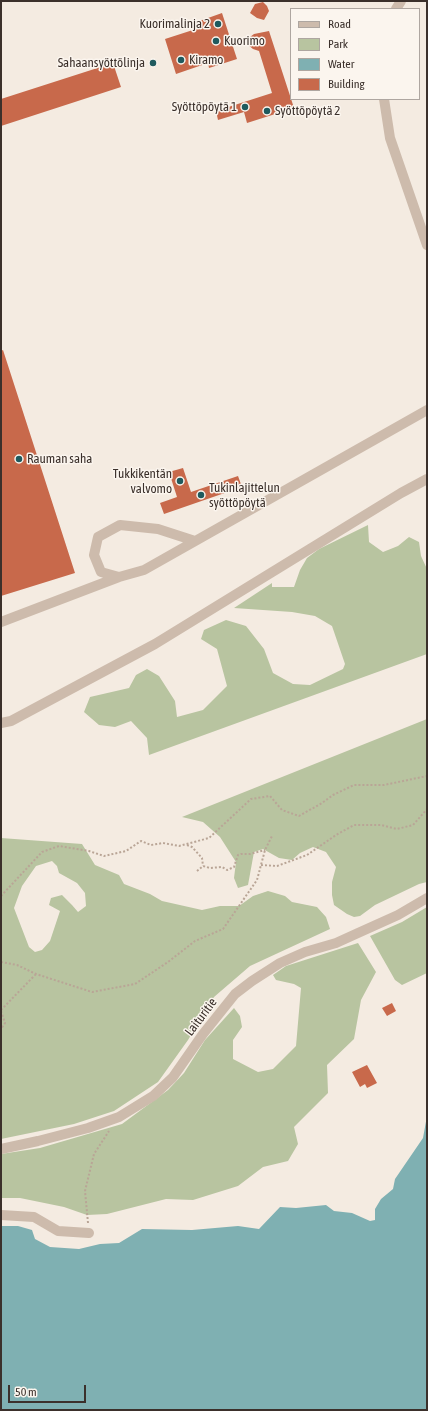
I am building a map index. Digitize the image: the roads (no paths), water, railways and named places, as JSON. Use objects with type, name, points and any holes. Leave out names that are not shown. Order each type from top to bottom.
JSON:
[{"type":"street","points":[[384,100],[390,138],[427,245]]},
{"type":"street","points":[[1,622],[119,577],[144,570],[427,410]]},
{"type":"street","points":[[1,724],[11,721],[155,644],[401,492],[427,479]]},
{"type":"street","points":[[119,577],[102,572],[94,555],[98,537],[120,525],[158,529],[195,541]]},
{"type":"street","name":"Laituritie","points":[[1,1149],[60,1136],[119,1117],[153,1096],[173,1077],[203,1034],[235,994],[252,981],[280,963],[306,952],[336,943],[398,914],[427,898]]},
{"type":"street","points":[[1,1215],[34,1217],[58,1231],[89,1233]]},
{"type":"water","points":[[427,1116],[427,1410],[1,1410],[1,1226],[18,1226],[32,1230],[35,1239],[50,1247],[79,1249],[100,1244],[119,1243],[142,1229],[192,1230],[238,1226],[259,1229],[280,1207],[296,1208],[326,1205],[334,1211],[352,1213],[370,1221],[375,1220],[375,1209],[381,1199],[393,1189],[395,1179],[423,1138]]},
{"type":"place","name":"Kuorimalinja 2","points":[[218,24]]},
{"type":"place","name":"Kuorimo","points":[[216,41]]},
{"type":"place","name":"Kiramo","points":[[181,60]]},
{"type":"place","name":"Sahaansyöttölinja","points":[[153,63]]},
{"type":"place","name":"Syöttöpöytä 1","points":[[245,107]]},
{"type":"place","name":"Syöttöpöytä 2","points":[[267,111]]},
{"type":"place","name":"Rauman saha","points":[[19,459]]},
{"type":"place","name":"Tukkikentän valvomo","points":[[180,481]]},
{"type":"place","name":"Tukinlajittelun syöttöpöytä","points":[[201,495]]}]
